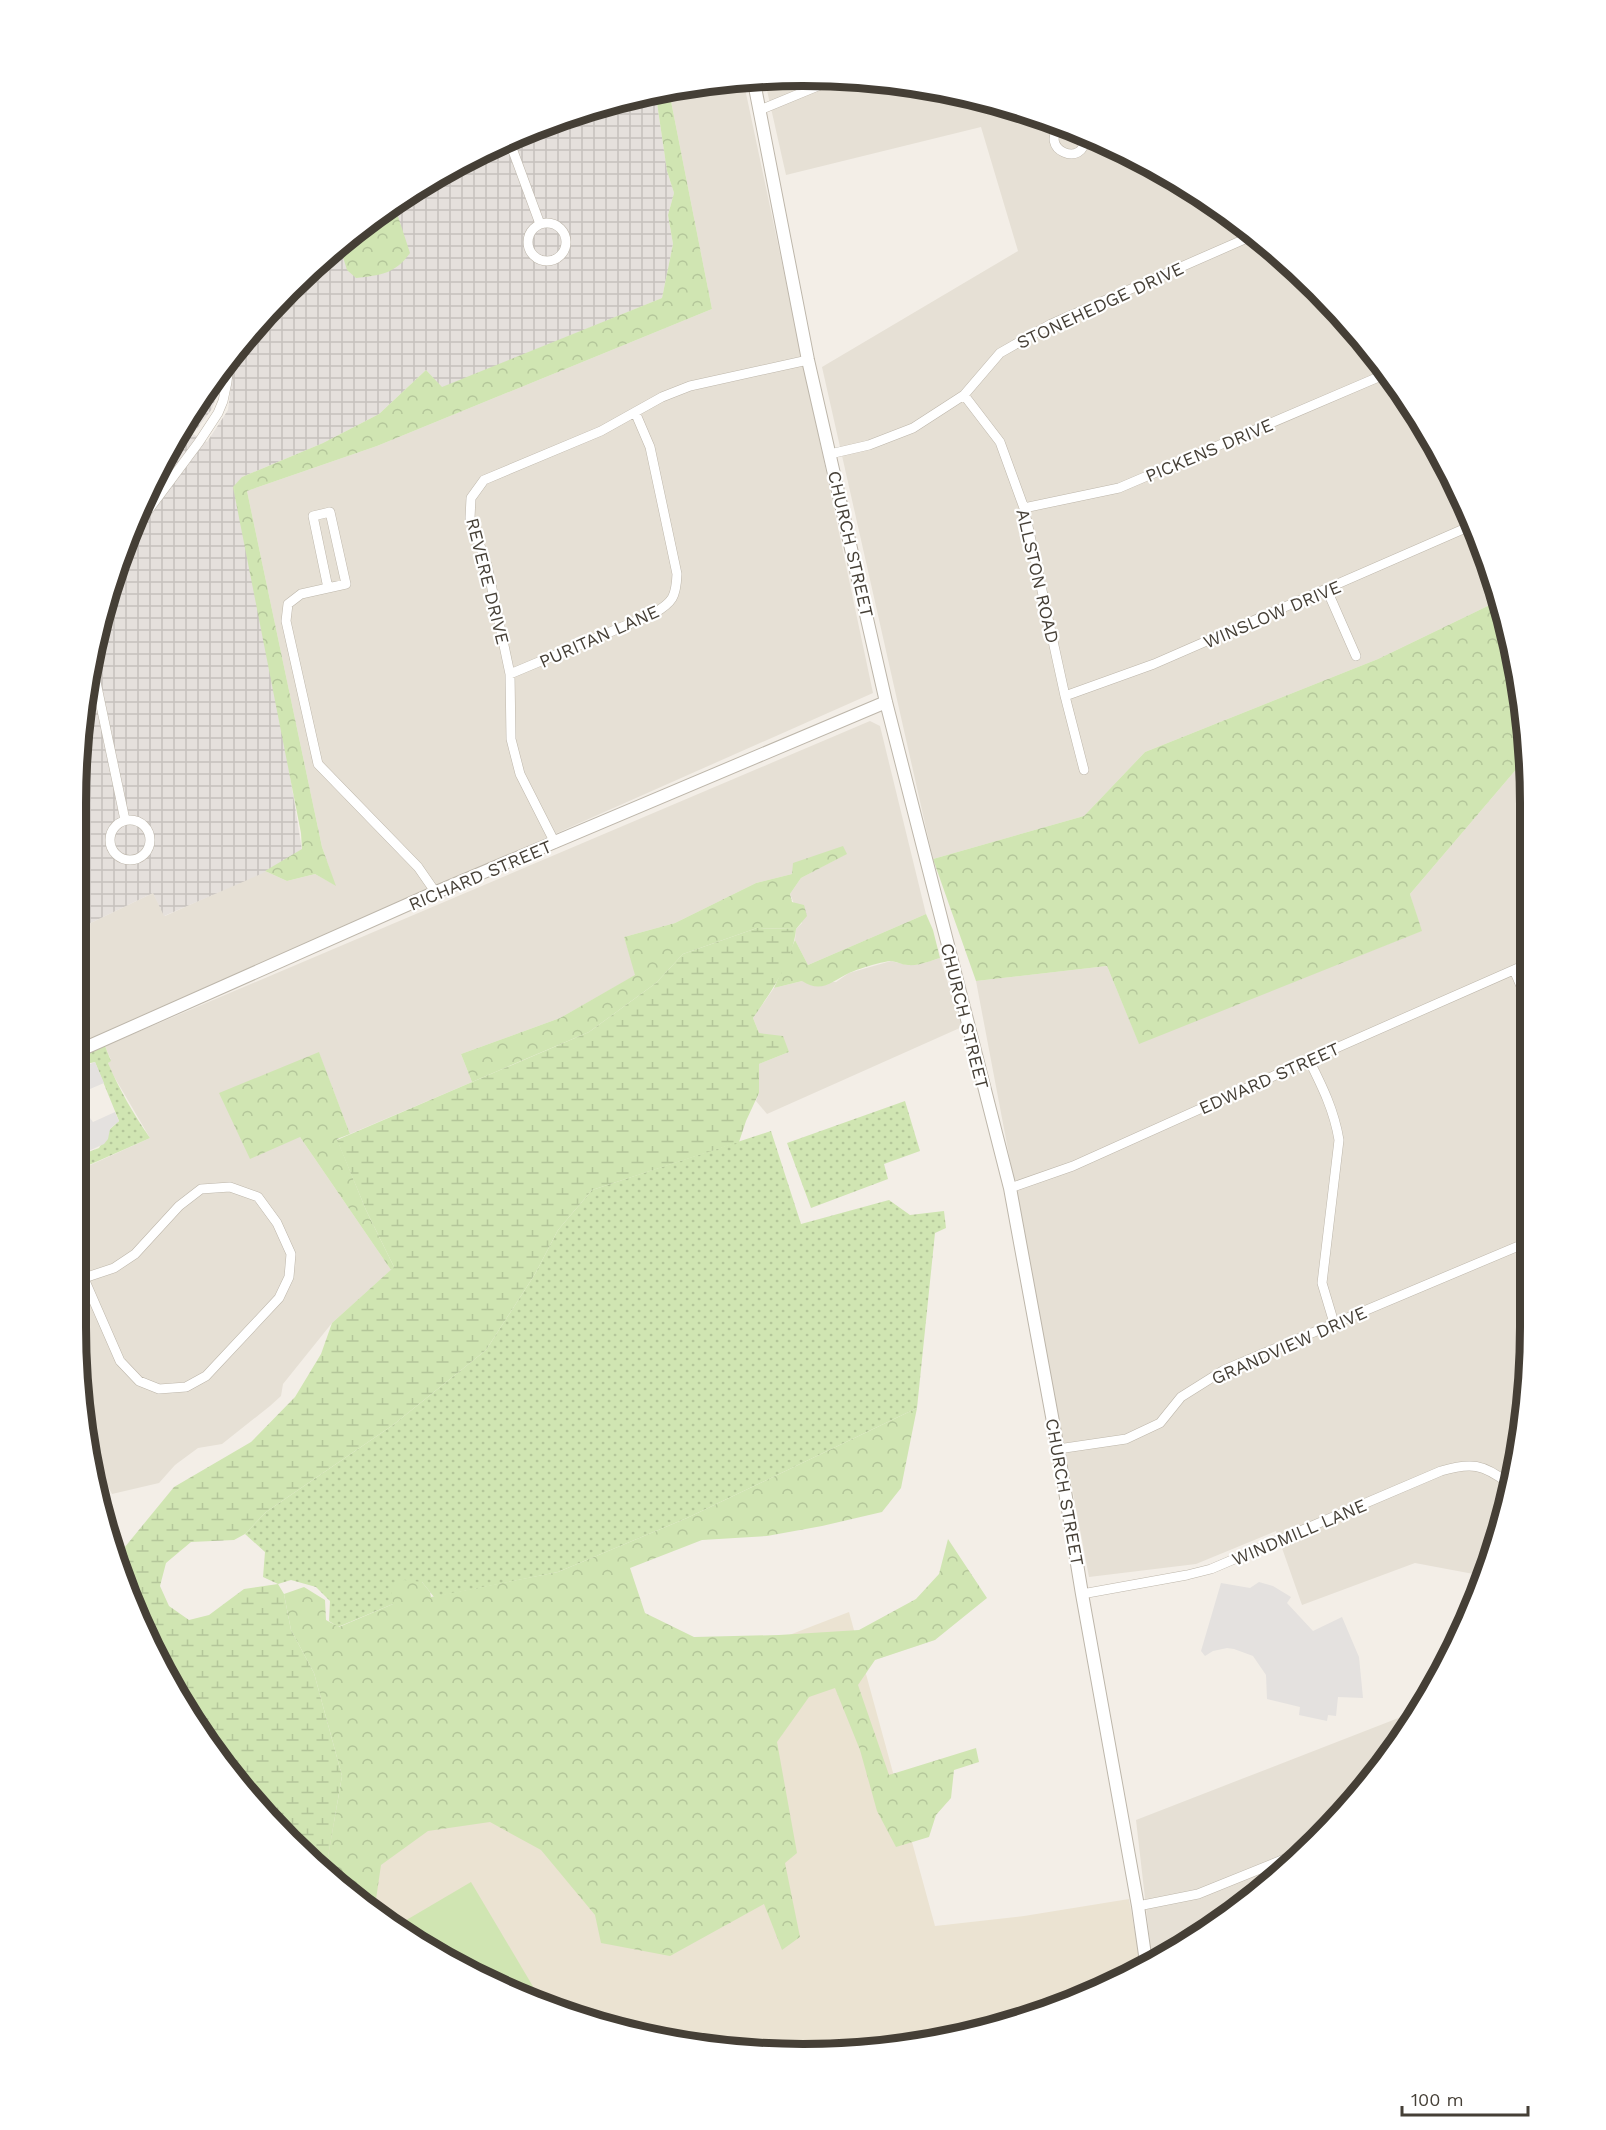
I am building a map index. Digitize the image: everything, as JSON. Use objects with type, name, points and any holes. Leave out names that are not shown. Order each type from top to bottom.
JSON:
[{"type":"street","points":[[760,110],[817,86]]},
{"type":"street","name":"CHURCH STREET","points":[[755,87],[808,360],[886,702],[1010,1188],[1058,1449],[1145,1957]]},
{"type":"street","points":[[1057,132],[1055,141],[1064,153],[1075,153],[1085,143]]},
{"type":"street","points":[[511,148],[540,224]]},
{"type":"street","points":[[551,222],[556,224],[566,235],[567,243],[564,251],[552,261],[541,260],[529,248],[531,231],[540,224],[551,222]]},
{"type":"street","name":"STONEHEDGE DRIVE","points":[[830,454],[869,445],[913,428],[964,395],[1000,353],[1051,324],[1246,239]]},
{"type":"street","name":"REVERE DRIVE","points":[[555,843],[520,774],[511,739],[510,674],[487,565],[470,518],[471,498],[484,480],[601,431],[662,398],[690,386],[808,360]]},
{"type":"street","points":[[148,511],[218,413],[223,401],[228,375]]},
{"type":"street","name":"PICKENS DRIVE","points":[[1024,508],[1119,489],[1380,377]]},
{"type":"street","name":"ALLSTON ROAD","points":[[964,395],[1000,442],[1024,508],[1065,696],[1084,770]]},
{"type":"street","name":"PURITAN LANE","points":[[510,674],[653,614],[670,604],[677,590],[677,574],[650,447],[635,412]]},
{"type":"street","points":[[328,588],[313,516],[330,512],[346,584],[328,588],[301,594],[288,604],[286,621],[318,764],[418,867],[436,893]]},
{"type":"street","name":"WINSLOW DRIVE","points":[[1065,696],[1154,664],[1466,528]]},
{"type":"street","points":[[1327,590],[1356,656]]},
{"type":"street","points":[[95,690],[125,820]]},
{"type":"street","name":"RICHARD STREET","points":[[86,1048],[436,893],[886,702]]},
{"type":"street","points":[[125,820],[141,823],[149,836],[146,851],[134,859],[126,860],[119,857],[110,844],[113,829],[125,820]]},
{"type":"street","name":"EDWARD STREET","points":[[1010,1188],[1073,1166],[1520,967]]},
{"type":"street","points":[[1514,970],[1520,984]]},
{"type":"street","points":[[1309,1060],[1327,1095],[1335,1118],[1339,1140],[1322,1282],[1335,1323]]},
{"type":"street","points":[[86,1277],[114,1268],[135,1254],[179,1206],[201,1189],[230,1187],[258,1197],[277,1223],[291,1254],[289,1277],[279,1298],[206,1376],[186,1387],[159,1389],[139,1381],[120,1361],[86,1283]]},
{"type":"street","name":"GRANDVIEW DRIVE","points":[[1058,1449],[1126,1438],[1160,1423],[1181,1397],[1224,1370],[1520,1245]]},
{"type":"street","name":"WINDMILL LANE","points":[[1082,1594],[1211,1569],[1441,1471],[1459,1466],[1476,1465],[1504,1481]]},
{"type":"street","points":[[1138,1906],[1198,1894],[1283,1860]]},
{"type":"shaded area","points":[[766,87],[850,87],[943,99],[1034,124],[1120,159],[1202,206],[1276,264],[1310,296],[1372,366],[1400,404],[1447,486],[1466,528],[1492,604],[1378,659],[1145,752],[1084,816],[933,859],[822,367],[1018,251],[981,127],[786,175]]},
{"type":"shaded area","points":[[745,88],[873,693],[86,1042],[86,925],[153,893],[165,916],[265,871],[287,881],[315,874],[335,885],[322,847],[247,491],[377,446],[712,309],[670,98]]},
{"type":"shaded area","points":[[654,101],[657,103],[667,171],[674,193],[668,215],[673,244],[662,298],[442,388],[426,370],[379,414],[323,443],[242,477],[302,850],[261,874],[164,916],[153,893],[86,925],[87,756],[99,663],[110,617],[140,528],[159,486],[206,404],[220,385],[212,409],[193,434],[207,442],[228,410],[233,367],[264,330],[330,264],[404,206],[486,159],[528,140],[617,110]]},
{"type":"shaded area","points":[[870,721],[880,726],[926,914],[808,965],[795,940],[796,929],[802,923],[790,894],[801,878],[846,854],[792,874],[756,883],[675,923],[624,937],[636,975],[560,1018],[461,1054],[472,1082],[350,1134],[319,1053],[300,1137],[391,1270],[332,1323],[283,1384],[281,1396],[270,1406],[222,1444],[198,1448],[175,1465],[159,1483],[112,1494],[99,1467],[87,1374],[86,1167],[150,1138],[112,1073],[108,1063],[111,1060],[105,1046]]},
{"type":"shaded area","points":[[1519,766],[1519,1374],[1507,1467],[1496,1513],[1476,1574],[1415,1563],[1302,1605],[1276,1531],[1196,1564],[1089,1577],[976,981],[1107,966],[1139,1043],[1421,931],[1410,894]]},
{"type":"shaded area","points":[[940,958],[962,1027],[767,1114],[756,1101],[759,1093],[759,1064],[789,1052],[759,1033],[753,1018],[774,988],[802,981],[836,982],[849,973],[891,961],[907,965],[921,964]]},
{"type":"shaded area","points":[[95,1062],[104,1083],[86,1091],[86,1066]]},
{"type":"shaded area","points":[[115,1112],[119,1121],[110,1129],[108,1139],[104,1144],[86,1152],[86,1120],[90,1118],[93,1122]]},
{"type":"shaded area","points":[[1259,1582],[1273,1586],[1291,1597],[1287,1603],[1313,1631],[1342,1617],[1359,1657],[1363,1698],[1338,1697],[1336,1716],[1328,1715],[1327,1721],[1299,1715],[1300,1707],[1267,1699],[1266,1675],[1253,1656],[1227,1648],[1213,1651],[1205,1656],[1201,1651],[1221,1583],[1250,1588]]},
{"type":"shaded area","points":[[849,1612],[935,1926],[1024,1916],[1129,1899],[1140,1960],[1078,1990],[1034,2006],[943,2031],[850,2043],[756,2043],[709,2038],[663,2031],[617,2020],[528,1990],[486,1971],[404,1924],[366,1896],[299,1837],[660,1685]]},
{"type":"shaded area","points":[[1407,1715],[1372,1764],[1342,1800],[1276,1866],[1202,1924],[1151,1954],[1136,1820]]},
{"type":"green space","points":[[670,98],[712,309],[377,446],[247,491],[322,847],[336,886],[315,874],[287,881],[265,871],[302,849],[301,833],[233,487],[242,477],[323,443],[379,414],[426,370],[442,387],[662,298],[673,244],[668,215],[674,193],[667,171],[657,103],[654,101]]},
{"type":"green space","points":[[396,212],[410,253],[393,269],[373,276],[356,278],[347,270],[342,254]]},
{"type":"green space","points":[[194,424],[193,434],[179,449]]},
{"type":"green space","points":[[1492,604],[1507,663],[1519,766],[1410,894],[1422,931],[1139,1044],[1107,966],[976,981],[933,859],[1084,816],[1145,752],[1378,659]]},
{"type":"green space","points":[[843,846],[847,854],[801,878],[790,894],[792,902],[804,905],[807,916],[796,929],[757,928],[683,954],[656,983],[589,1032],[472,1082],[461,1054],[560,1018],[635,975],[624,937],[675,923],[756,883],[792,874],[793,863]]},
{"type":"green space","points":[[926,914],[933,930],[940,958],[912,965],[890,961],[881,963],[853,971],[827,985],[815,986],[802,981],[774,988],[795,940],[808,965]]},
{"type":"green space","points":[[757,928],[796,929],[786,964],[753,1018],[759,1033],[783,1036],[789,1052],[759,1064],[759,1093],[739,1142],[592,1190],[558,1230],[535,1274],[486,1350],[393,1425],[266,1512],[245,1534],[234,1540],[191,1542],[166,1563],[160,1586],[169,1606],[189,1620],[209,1615],[244,1589],[278,1584],[284,1594],[291,1630],[314,1673],[342,1776],[327,1863],[264,1800],[206,1726],[159,1644],[140,1602],[122,1551],[174,1487],[251,1442],[295,1397],[321,1354],[332,1323],[394,1267],[366,1210],[337,1140],[589,1032],[656,983],[683,954]]},
{"type":"green space","points":[[105,1046],[111,1061],[108,1063],[117,1082],[150,1138],[86,1166],[86,1153],[99,1148],[110,1129],[119,1121],[95,1062],[86,1064],[87,1054]]},
{"type":"green space","points":[[319,1052],[350,1134],[337,1139],[366,1210],[394,1267],[391,1270],[300,1137],[250,1159],[219,1093]]},
{"type":"green space","points":[[905,1101],[920,1151],[884,1164],[888,1179],[811,1208],[787,1143]]},
{"type":"green space","points":[[771,1131],[801,1224],[889,1200],[910,1215],[944,1211],[946,1228],[935,1233],[917,1408],[687,1518],[558,1572],[434,1597],[422,1582],[393,1604],[338,1627],[329,1621],[330,1601],[316,1587],[291,1580],[278,1584],[263,1577],[265,1552],[245,1534],[266,1512],[393,1425],[486,1350],[535,1274],[558,1230],[592,1190]]},
{"type":"green space","points":[[917,1408],[901,1488],[882,1512],[767,1536],[702,1540],[630,1568],[645,1613],[694,1637],[859,1630],[916,1599],[939,1574],[948,1539],[987,1598],[935,1640],[875,1660],[858,1685],[889,1775],[976,1748],[979,1762],[954,1770],[951,1798],[936,1815],[929,1837],[896,1847],[877,1811],[860,1750],[835,1688],[809,1697],[777,1742],[797,1853],[785,1863],[800,1937],[782,1950],[764,1904],[670,1956],[601,1943],[595,1915],[541,1850],[490,1822],[428,1831],[381,1865],[375,1903],[327,1863],[342,1776],[314,1673],[291,1630],[284,1594],[304,1587],[325,1600],[326,1620],[339,1627],[393,1604],[391,1588],[404,1580],[422,1582],[431,1597],[558,1572],[687,1518]]},
{"type":"green space","points":[[471,1882],[537,1993],[486,1971],[403,1922]]}]
